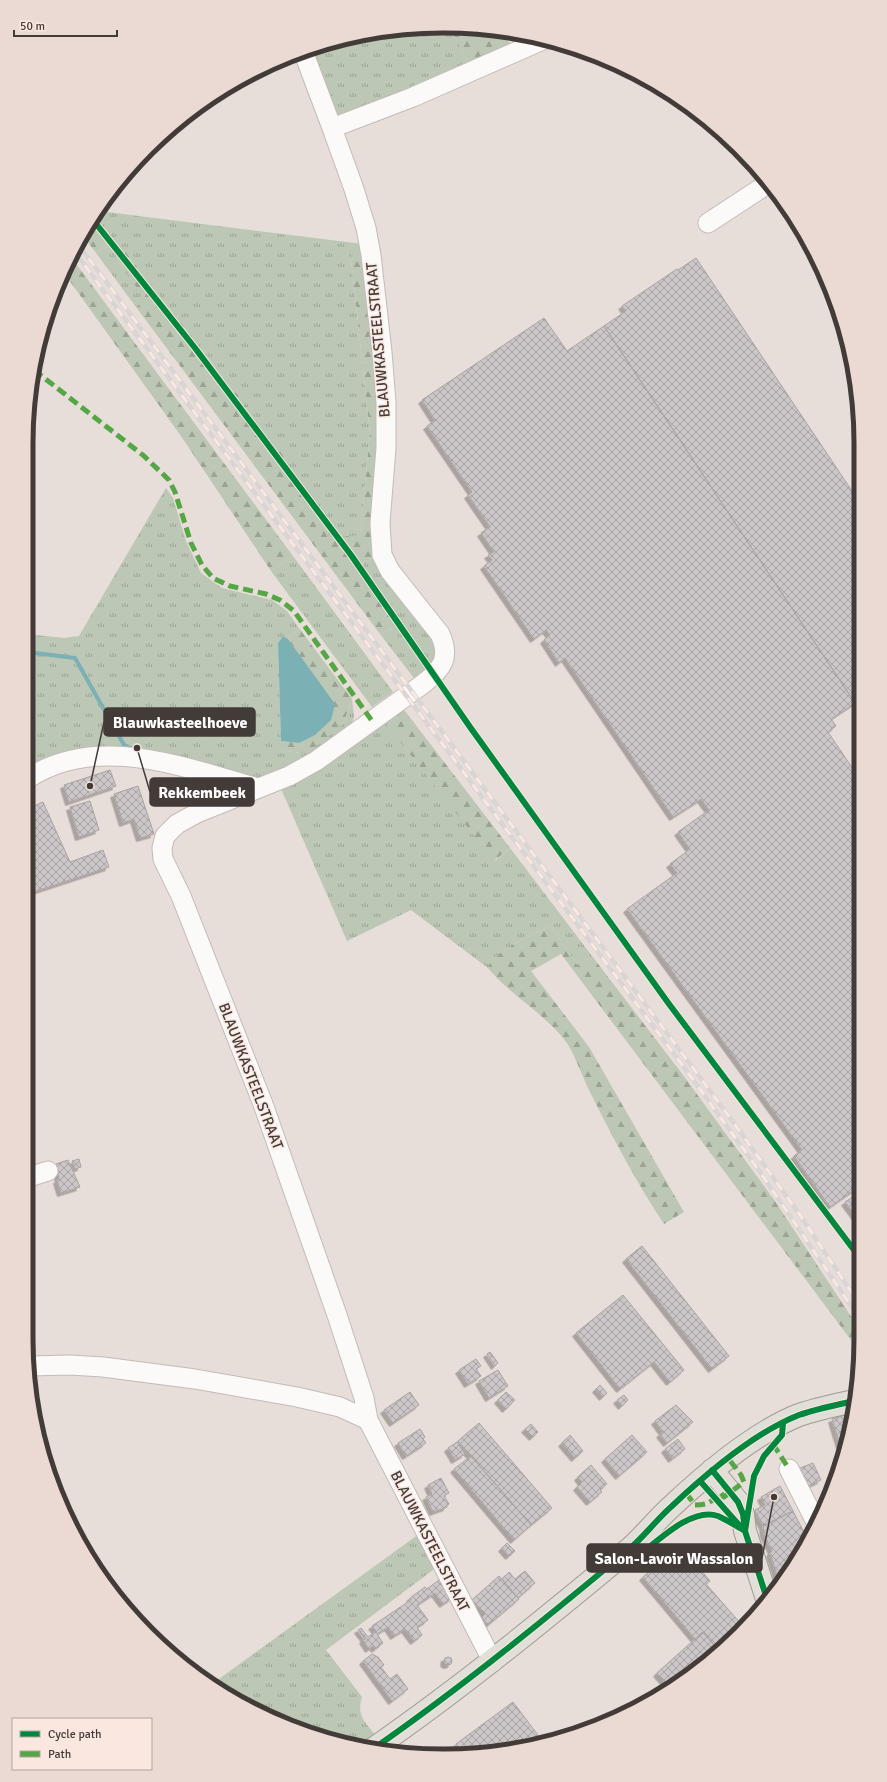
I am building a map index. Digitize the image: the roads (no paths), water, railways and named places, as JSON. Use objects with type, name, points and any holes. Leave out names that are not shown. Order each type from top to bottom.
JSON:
[{"type":"main road","points":[[380,1744],[493,1662],[630,1549],[662,1515],[706,1476],[783,1423],[800,1415],[848,1402]]},
{"type":"main road","points":[[706,1476],[738,1502],[743,1514],[745,1531],[765,1593]]},
{"type":"street","points":[[332,128],[413,97],[535,43]]},
{"type":"street","name":"BLAUWKASTEELSTRAAT","points":[[305,57],[354,189],[366,228],[371,254],[386,402],[386,448],[380,523],[382,554],[390,571],[440,634],[444,643],[444,660],[437,673],[316,761],[289,776],[198,813],[178,824],[165,836],[162,848],[162,859],[184,903],[263,1104],[364,1398],[368,1420],[493,1662]]},
{"type":"street","points":[[708,223],[763,186]]},
{"type":"street","points":[[33,774],[38,771],[62,763],[84,758],[114,756],[152,760],[258,788]]},
{"type":"street","points":[[33,1176],[48,1171]]},
{"type":"street","points":[[34,1366],[70,1365],[103,1367],[195,1379],[297,1397],[340,1407],[368,1420]]},
{"type":"street","points":[[789,1469],[814,1516]]},
{"type":"water","points":[[283,636],[288,639],[335,704],[331,720],[315,735],[299,743],[281,741],[278,643]]},
{"type":"waterway","points":[[33,653],[75,658],[124,745],[134,748]]},
{"type":"railway","points":[[82,249],[731,1119],[800,1215],[854,1296]]},
{"type":"railway","points":[[78,256],[686,1070],[758,1169],[854,1310]]},
{"type":"place","name":"Rekkembeek","points":[[137,748]]},
{"type":"place","name":"Blauwkasteelhoeve","points":[[90,786]]},
{"type":"place","name":"Salon-Lavoir Wassalon","points":[[774,1497]]}]
